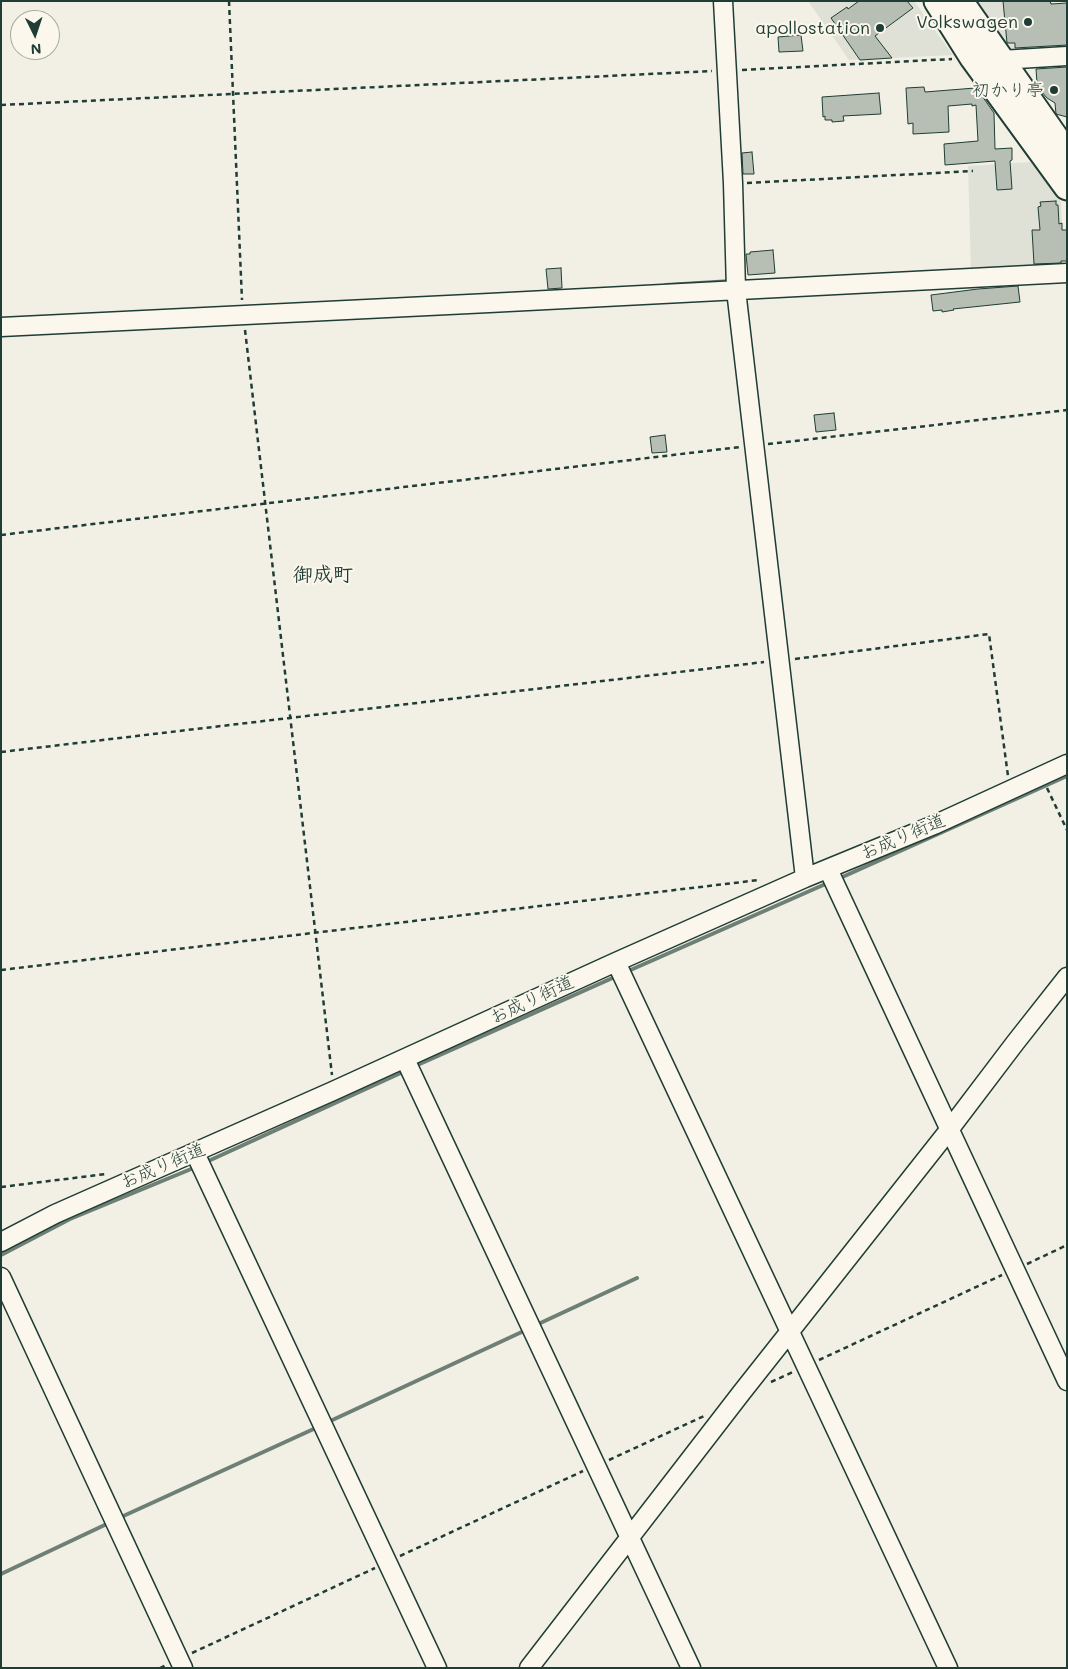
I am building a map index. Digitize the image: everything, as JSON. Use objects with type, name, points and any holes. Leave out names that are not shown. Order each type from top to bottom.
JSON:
[{"type":"highway","points":[[936,1],[973,58],[1067,187]]},
{"type":"highway","points":[[960,1],[1067,154]]},
{"type":"street","points":[[723,1],[733,183],[736,290],[805,878]]},
{"type":"street","points":[[1001,60],[1067,56]]},
{"type":"street","points":[[1,327],[1067,273]]},
{"type":"street","name":"お成り街道","points":[[1,1242],[55,1214],[334,1091],[616,962],[805,878],[934,825],[1067,764]]},
{"type":"street","points":[[828,869],[1067,1380]]},
{"type":"street","points":[[616,962],[948,1668]]},
{"type":"street","points":[[529,1668],[1067,977]]},
{"type":"street","points":[[405,1059],[691,1668]]},
{"type":"street","points":[[195,1153],[437,1668]]},
{"type":"street","points":[[1,1278],[181,1663]]},
{"type":"path","points":[[228,1],[243,315],[334,1091]]},
{"type":"path","points":[[1,105],[973,58]]},
{"type":"path","points":[[733,183],[973,171]]},
{"type":"path","points":[[1,535],[1067,410]]},
{"type":"path","points":[[1,752],[989,634],[1009,790]]},
{"type":"path","points":[[1041,776],[1067,830]]},
{"type":"path","points":[[1,970],[773,879],[784,888]]},
{"type":"path","points":[[1,1187],[104,1174],[117,1174],[130,1180]]},
{"type":"path","points":[[742,1392],[756,1389],[1067,1245]]},
{"type":"path","points":[[160,1668],[181,1663],[387,1562],[718,1409],[731,1407]]},
{"type":"shaded area","name":"apollostation","points":[[808,1],[914,1],[953,55],[849,60]]},
{"type":"shaded area","name":"Volkswagen","points":[[974,1],[1052,1],[1054,52],[1012,53]]},
{"type":"shaded area","points":[[1031,162],[1061,202],[1064,267],[971,272],[968,166]]},
{"type":"building","points":[[859,1],[907,1],[913,8],[875,36],[892,58],[860,60],[831,18]]},
{"type":"building","name":"Volkswagen","points":[[1003,1],[1067,3],[1067,45],[1015,48],[1015,43],[1007,43]]},
{"type":"building","points":[[801,35],[803,51],[779,52],[778,37]]},
{"type":"building","name":"初かり亭","points":[[1067,67],[1067,117],[1056,114],[1055,103],[1041,91],[1037,83],[1036,69]]},
{"type":"building","points":[[975,86],[994,113],[995,149],[1012,148],[1012,160],[1010,161],[1012,189],[997,190],[995,161],[945,165],[944,144],[978,141],[976,105],[948,106],[949,132],[913,134],[913,123],[908,124],[906,88],[924,87],[925,92],[975,88]]},
{"type":"building","points":[[879,93],[881,114],[843,116],[844,121],[832,122],[832,120],[825,120],[825,116],[823,117],[822,97]]},
{"type":"building","points":[[752,152],[754,174],[743,174],[742,153]]},
{"type":"building","points":[[1056,201],[1059,224],[1062,223],[1062,230],[1067,230],[1067,261],[1034,264],[1032,230],[1040,230],[1038,207],[1041,206],[1040,202]]},
{"type":"building","points":[[773,250],[775,273],[748,275],[746,254]]},
{"type":"building","points":[[561,268],[562,288],[548,289],[546,269]]},
{"type":"building","points":[[1018,286],[1020,302],[953,309],[942,312],[942,310],[933,311],[931,295]]},
{"type":"building","points":[[834,413],[836,430],[816,432],[814,415]]},
{"type":"building","points":[[665,435],[667,452],[652,453],[650,437]]},
{"type":"waterway","points":[[666,285],[732,281]]},
{"type":"waterway","points":[[838,879],[1067,776]]},
{"type":"waterway","points":[[626,972],[830,882]]},
{"type":"waterway","points":[[413,1067],[617,976]]},
{"type":"waterway","points":[[204,1163],[405,1071]]},
{"type":"waterway","points":[[1,1255],[70,1219],[196,1167]]},
{"type":"waterway","points":[[534,1326],[637,1278]]},
{"type":"waterway","points":[[326,1423],[526,1330]]},
{"type":"waterway","points":[[119,1518],[318,1427]]},
{"type":"waterway","points":[[1,1574],[111,1522]]},
{"type":"place","name":"Volkswagen","points":[[1028,22]]},
{"type":"place","name":"apollostation","points":[[880,28]]},
{"type":"place","name":"初かり亭","points":[[1054,90]]},
{"type":"district","name":"御成町","points":[[323,575]]}]
